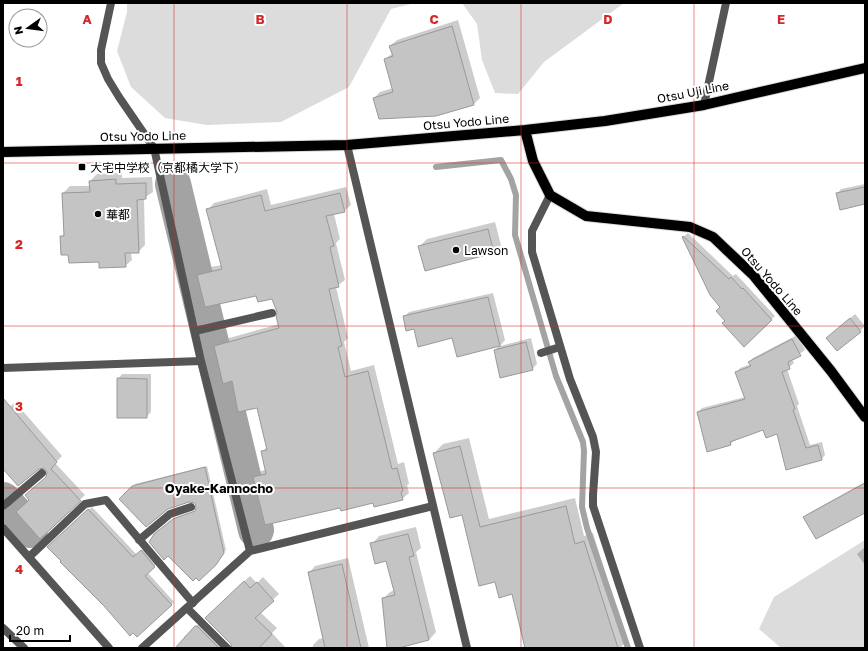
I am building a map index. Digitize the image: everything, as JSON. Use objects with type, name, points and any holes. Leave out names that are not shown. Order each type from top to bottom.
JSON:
[{"type":"main road","name":"Otsu Uji Line","points":[[525,130],[605,121],[704,104],[865,68]]},
{"type":"main road","name":"Otsu Yodo Line","points":[[3,152],[347,145],[525,130],[533,161],[550,195],[586,216],[690,227],[713,237],[754,276],[831,371],[865,417]]},
{"type":"street","points":[[111,3],[101,50],[101,63],[108,79],[119,97],[154,148],[201,361],[250,552]]},
{"type":"street","points":[[704,104],[726,3]]},
{"type":"street","points":[[347,145],[467,648]]},
{"type":"street","points":[[550,195],[532,231],[532,252],[557,348],[594,437],[596,452],[593,506],[640,648]]},
{"type":"street","points":[[195,331],[272,313]]},
{"type":"street","points":[[541,353],[557,348]]},
{"type":"street","points":[[3,368],[201,361]]},
{"type":"street","points":[[5,505],[42,473]]},
{"type":"street","points":[[29,557],[85,504],[106,500],[190,605],[227,648]]},
{"type":"street","points":[[142,648],[250,552],[433,506]]},
{"type":"street","points":[[139,540],[170,514],[191,507]]},
{"type":"street","points":[[3,528],[108,648]]},
{"type":"street","points":[[3,628],[24,648]]},
{"type":"shaded area","points":[[127,3],[415,3],[391,9],[349,87],[281,122],[207,125],[165,118],[131,87],[117,51],[127,12]]},
{"type":"shaded area","points":[[462,3],[624,3],[544,62],[518,94],[495,93],[482,60],[477,24]]},
{"type":"shaded area","points":[[865,540],[865,648],[781,648],[759,629],[774,597]]},
{"type":"building","points":[[452,26],[474,105],[436,116],[379,119],[373,98],[393,92],[384,59],[393,56],[389,46]]},
{"type":"building","points":[[116,179],[116,184],[146,183],[146,199],[137,200],[139,253],[125,253],[126,267],[99,268],[99,262],[69,263],[68,255],[61,255],[60,236],[64,236],[62,193],[90,192],[89,181]]},
{"type":"building","points":[[865,187],[865,204],[840,210],[836,193]]},
{"type":"building","points":[[340,193],[345,212],[326,216],[334,246],[330,247],[339,287],[329,289],[342,346],[338,347],[345,377],[368,371],[392,469],[397,468],[403,491],[401,492],[403,500],[374,507],[373,503],[341,511],[340,508],[265,525],[253,477],[266,474],[261,451],[267,450],[257,408],[238,412],[232,381],[223,384],[214,346],[279,328],[276,316],[277,312],[272,299],[258,302],[256,296],[205,307],[197,275],[222,269],[206,209],[261,195],[265,211]]},
{"type":"building","name":"Lawson","points":[[488,229],[494,253],[425,271],[418,246]]},
{"type":"building","points":[[683,236],[729,279],[731,277],[742,289],[743,288],[772,320],[744,347],[722,323],[725,321],[716,311],[720,307],[710,295],[682,237]]},
{"type":"building","points":[[488,297],[500,346],[457,357],[452,338],[418,347],[414,329],[406,331],[403,316]]},
{"type":"building","points":[[850,318],[861,332],[837,351],[826,338]]},
{"type":"building","points":[[792,339],[801,356],[788,362],[790,369],[782,372],[795,409],[793,410],[806,448],[818,445],[822,460],[786,470],[777,434],[766,438],[763,430],[730,442],[731,445],[707,452],[697,412],[745,399],[735,372],[751,366],[748,362]]},
{"type":"building","points":[[526,342],[533,370],[500,378],[494,350]]},
{"type":"building","points":[[117,378],[147,379],[147,418],[117,418]]},
{"type":"building","points":[[3,398],[57,462],[51,469],[81,501],[40,539],[16,512],[29,500],[25,495],[46,477],[47,472],[44,468],[39,469],[18,486],[3,469]]},
{"type":"building","points":[[460,446],[480,527],[566,506],[575,544],[584,541],[618,648],[525,648],[512,594],[499,598],[495,582],[479,586],[462,515],[450,518],[433,453]]},
{"type":"building","points":[[205,467],[224,553],[216,565],[199,581],[196,578],[193,581],[168,556],[164,560],[149,542],[154,534],[173,519],[195,511],[195,503],[189,502],[168,509],[146,527],[119,499],[132,486]]},
{"type":"building","points":[[865,483],[865,513],[816,539],[803,517]]},
{"type":"building","points":[[88,509],[133,557],[141,550],[155,567],[145,576],[172,605],[137,637],[133,633],[130,636],[104,606],[47,547]]},
{"type":"building","points":[[408,534],[414,556],[409,557],[429,640],[399,648],[387,648],[382,598],[395,595],[386,561],[375,564],[370,543]]},
{"type":"building","points":[[342,564],[361,648],[325,648],[308,572]]},
{"type":"building","points":[[244,581],[250,588],[257,582],[274,601],[255,618],[272,634],[259,648],[232,648],[231,644],[205,618]]},
{"type":"building","points":[[195,626],[197,626],[219,648],[175,648]]},
{"type":"waterway","points":[[436,167],[501,160],[511,179],[516,195],[515,235],[556,376],[583,442],[582,507],[587,528],[628,648]]},
{"type":"waterway","points":[[173,184],[256,530]]},
{"type":"waterway","points":[[3,500],[30,530]]},
{"type":"place","name":"大宅中学校（京都橘大学下）","points":[[82,167]]},
{"type":"place","name":"華都","points":[[98,214]]},
{"type":"place","name":"Lawson","points":[[456,250]]},
{"type":"district","name":"Oyake-Kannocho","points":[[219,488]]}]
